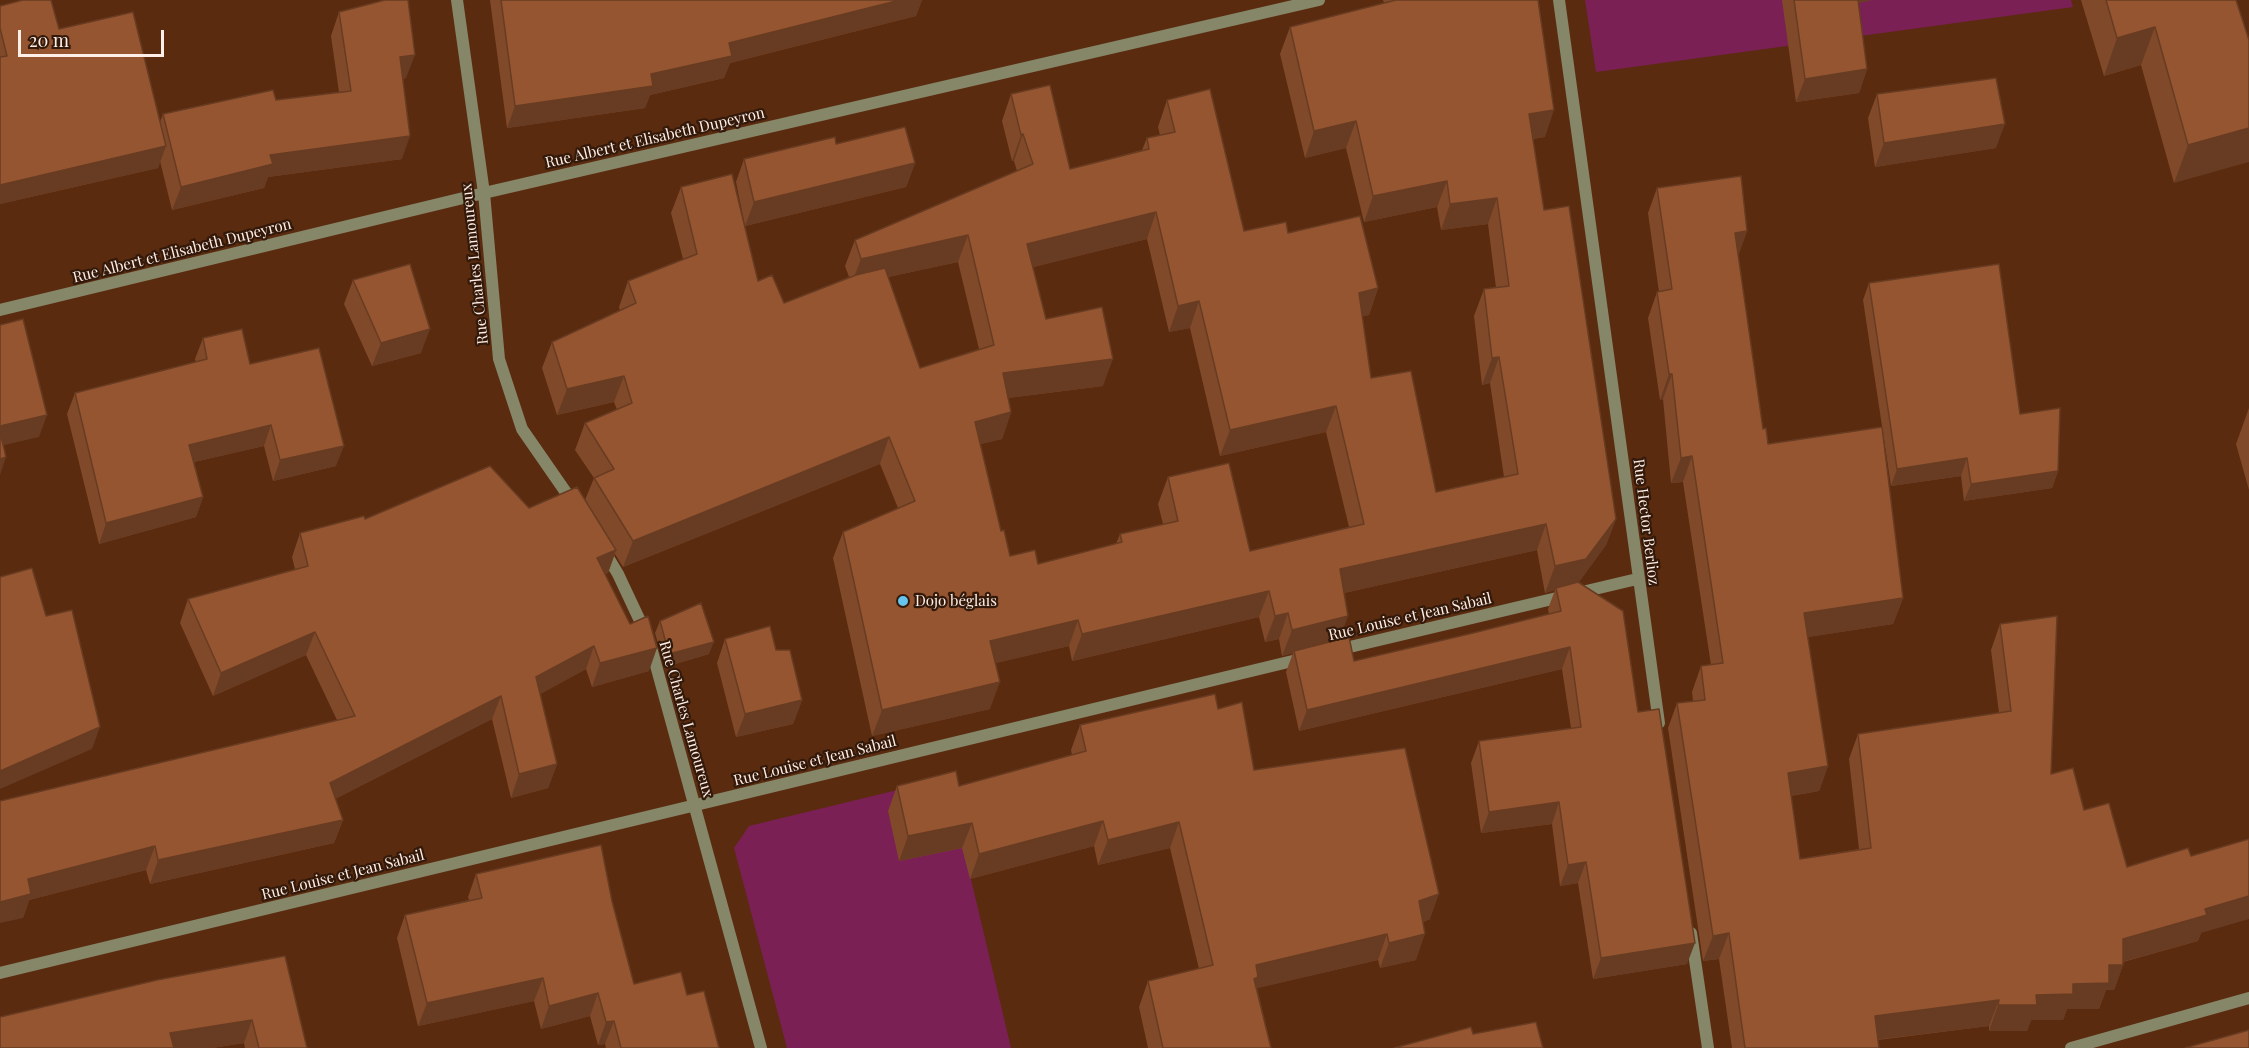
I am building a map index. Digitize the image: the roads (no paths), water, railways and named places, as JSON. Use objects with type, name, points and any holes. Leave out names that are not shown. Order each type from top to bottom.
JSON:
[{"type":"street","name":"Rue Charles Lamoureux","points":[[457,0],[484,193],[499,358],[522,429],[579,511]]},
{"type":"street","name":"Rue Albert et Elisabeth Dupeyron","points":[[0,310],[484,193],[1318,0]]},
{"type":"street","name":"Rue Hector Berlioz","points":[[1559,0],[1637,579],[1660,732]]},
{"type":"street","name":"Rue Charles Lamoureux","points":[[596,538],[618,574],[649,640],[761,1048]]},
{"type":"street","name":"Rue Louise et Jean Sabail","points":[[0,973],[1637,579]]},
{"type":"street","points":[[1688,919],[1708,1048]]},
{"type":"street","points":[[2071,1048],[2249,998]]},
{"type":"place","name":"Dojo béglais","points":[[903,601]]}]
